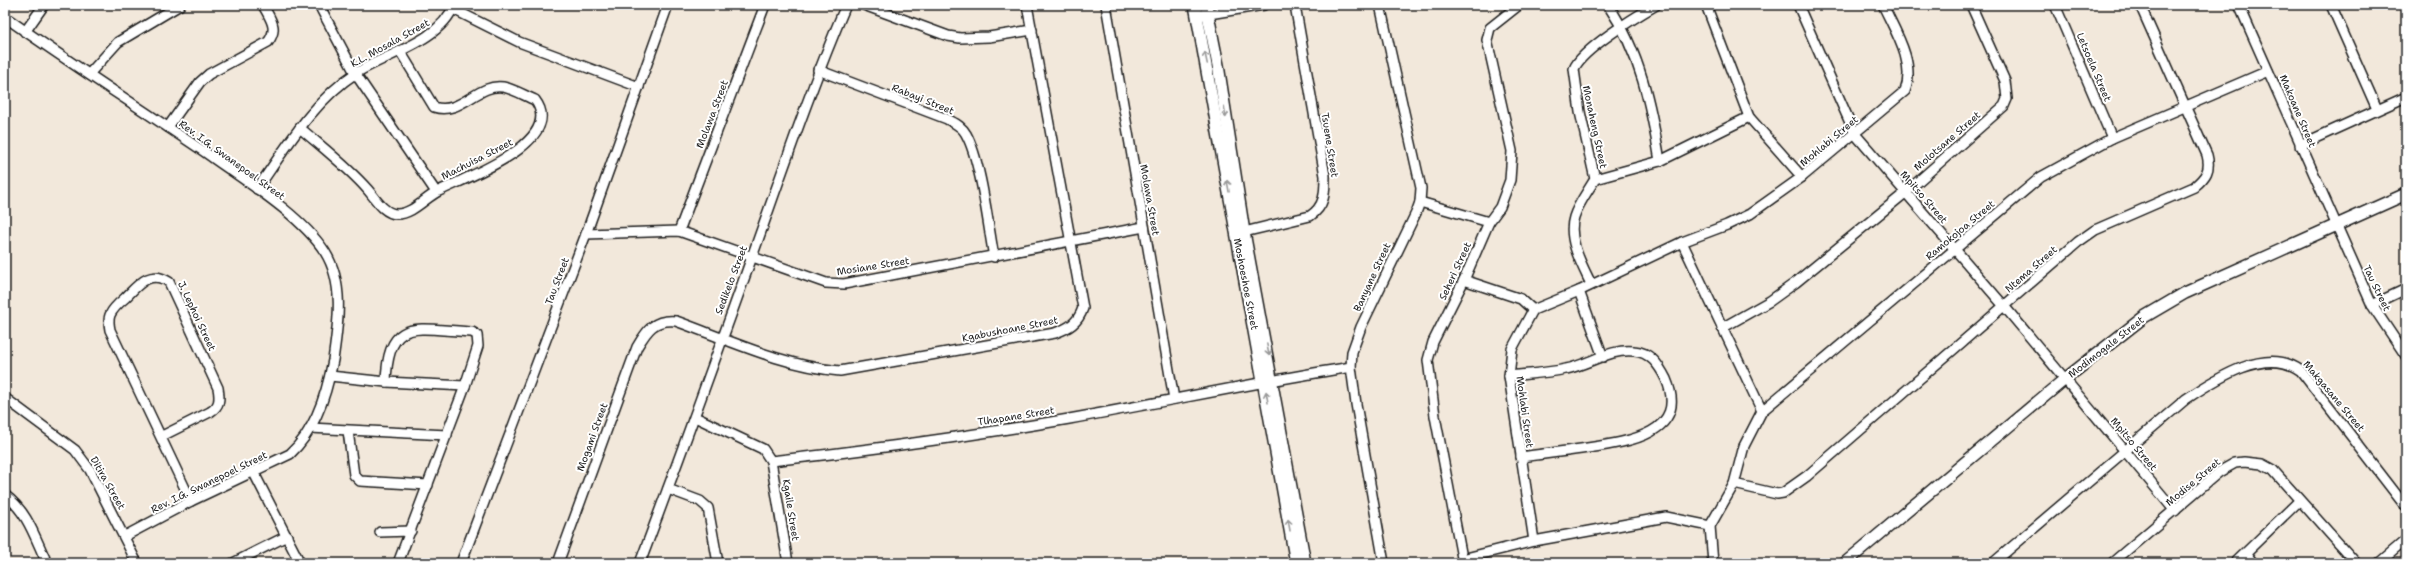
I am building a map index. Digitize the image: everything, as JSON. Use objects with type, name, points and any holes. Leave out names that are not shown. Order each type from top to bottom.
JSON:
[{"type":"street","points":[[25,32],[44,5]]},
{"type":"street","points":[[89,74],[118,42],[180,5]]},
{"type":"street","points":[[168,127],[200,82],[209,74],[268,42],[274,34],[271,19],[263,5]]},
{"type":"street","points":[[319,5],[356,74],[436,192]]},
{"type":"street","name":"Tau Street","points":[[461,563],[586,234],[668,5]]},
{"type":"street","name":"Molawa Street","points":[[679,231],[765,5]]},
{"type":"street","name":"Sedikelo Street","points":[[640,563],[695,417],[722,337],[818,70],[846,5]]},
{"type":"street","points":[[864,5],[948,36],[960,38],[1032,30]]},
{"type":"street","name":"Kgabushoane Street","points":[[655,323],[667,320],[676,321],[782,359],[816,369],[840,371],[1055,333],[1070,327],[1077,321],[1083,308],[1027,5]]},
{"type":"street","name":"Molawa Street","points":[[1106,5],[1174,399]]},
{"type":"street","points":[[1202,10],[1264,5]]},
{"type":"street","name":"Tsuene Street","points":[[1244,232],[1310,216],[1317,211],[1324,197],[1324,176],[1294,5]]},
{"type":"street","name":"Banyane Street","points":[[1380,5],[1421,188],[1420,202],[1361,327],[1352,352],[1351,367],[1384,563]]},
{"type":"street","name":"Seheri Street","points":[[1462,561],[1435,416],[1428,360],[1433,342],[1464,280],[1489,222],[1500,207],[1507,191],[1512,165],[1512,151],[1490,56],[1488,33],[1494,25],[1519,5]]},
{"type":"street","points":[[1608,5],[1622,26],[1644,82],[1660,161]]},
{"type":"street","name":"Monaheng Street","points":[[1591,284],[1575,248],[1573,234],[1573,218],[1595,179],[1580,112],[1574,69],[1576,63],[1582,57],[1622,26],[1656,5]]},
{"type":"street","points":[[1706,5],[1749,118],[1802,177]]},
{"type":"street","name":"Mpitso Street","points":[[1798,5],[1855,134],[2126,450],[2175,512]]},
{"type":"street","name":"Mohlabi Street","points":[[1534,541],[1509,376],[1512,349],[1533,310],[1579,291],[1682,242],[1727,225],[1750,214],[1802,177],[1855,134],[1904,91],[1909,81],[1909,67],[1883,5]]},
{"type":"street","name":"Molotsane Street","points":[[1722,328],[1770,301],[1795,283],[1905,192],[2004,106],[2007,99],[2005,81],[1971,5]]},
{"type":"street","name":"Letsoela Street","points":[[2056,5],[2112,138]]},
{"type":"street","name":"Ntema Street","points":[[1734,484],[1777,494],[1783,493],[1807,476],[2078,242],[2095,230],[2194,187],[2202,181],[2208,173],[2210,165],[2140,5]]},
{"type":"street","name":"Makoane Street","points":[[2239,5],[2336,225]]},
{"type":"street","points":[[2330,5],[2377,109]]},
{"type":"street","points":[[453,7],[519,42],[639,87]]},
{"type":"street","name":"K.L. Mosala Street","points":[[257,189],[316,107],[356,74],[400,51],[442,26],[453,7]]},
{"type":"street","name":"Moshoeshoe Street","points":[[1202,10],[1218,65],[1296,563]]},
{"type":"street","name":"Moshoeshoe Street","points":[[1202,10],[1268,380],[1306,563]]},
{"type":"street","name":"Rev. I.G. Swanepoel Street","points":[[5,17],[257,189],[303,227],[325,252],[338,289],[338,325],[330,376],[310,428],[299,446],[290,454],[254,473],[191,501],[125,536]]},
{"type":"street","name":"Machuisa Street","points":[[300,128],[360,181],[386,210],[397,214],[411,210],[436,192],[493,165],[522,148],[534,135],[539,122],[540,107],[535,100],[513,90],[498,87],[490,88],[455,107],[446,109],[434,107],[400,51]]},
{"type":"street","name":"Rabayi Street","points":[[818,70],[947,120],[961,127],[969,142],[978,173],[994,257]]},
{"type":"street","name":"Ramokojoa Street","points":[[1734,484],[1744,446],[1762,411],[2041,177],[2112,138],[2268,71]]},
{"type":"street","points":[[2300,146],[2406,96]]},
{"type":"street","points":[[1595,179],[1660,161],[1749,118]]},
{"type":"street","name":"Modimogale Street","points":[[1845,563],[2065,379],[2144,317],[2162,305],[2406,194]]},
{"type":"street","points":[[1420,202],[1489,222]]},
{"type":"street","name":"Tau Street","points":[[2336,225],[2372,305],[2406,356]]},
{"type":"street","name":"Mosiane Street","points":[[586,234],[679,231],[826,283],[844,284],[994,257],[1144,227]]},
{"type":"street","points":[[1682,242],[1762,411]]},
{"type":"street","name":"J. Lephoi Street","points":[[162,436],[216,408],[220,397],[218,388],[169,282],[157,276],[147,278],[141,282],[113,310],[108,322],[110,330],[162,436],[191,501]]},
{"type":"street","points":[[1464,280],[1521,299],[1533,310]]},
{"type":"street","points":[[2372,305],[2406,289]]},
{"type":"street","points":[[1579,291],[1603,357]]},
{"type":"street","name":"Mogami Street","points":[[558,563],[637,347],[647,330],[655,323]]},
{"type":"street","points":[[386,382],[387,362],[392,342],[402,333],[413,329],[476,333],[478,346],[465,386],[398,563]]},
{"type":"street","points":[[1509,376],[1566,369],[1603,357],[1634,351],[1644,353],[1654,360],[1662,370],[1671,397],[1672,406],[1668,416],[1643,437],[1617,444],[1521,457]]},
{"type":"street","name":"Makgasane Street","points":[[1993,563],[2186,399],[2208,383],[2250,366],[2270,361],[2291,363],[2301,372],[2406,507]]},
{"type":"street","name":"Tlhapane Street","points":[[771,461],[878,449],[1070,419],[1268,380],[1351,367]]},
{"type":"street","points":[[330,376],[386,382],[465,386]]},
{"type":"street","name":"Ditira Street","points":[[5,398],[75,450],[90,470],[125,536],[137,563]]},
{"type":"street","points":[[695,417],[763,449],[771,461]]},
{"type":"street","points":[[310,428],[447,435]]},
{"type":"street","points":[[348,431],[354,475],[360,481],[428,485]]},
{"type":"street","name":"Kgaile Street","points":[[771,461],[788,563]]},
{"type":"street","name":"Modise Street","points":[[2112,563],[2175,512],[2219,472],[2235,463],[2244,462],[2262,464],[2273,470],[2299,501],[2356,563]]},
{"type":"street","points":[[254,473],[300,563]]},
{"type":"street","points":[[1713,563],[1710,526],[1734,484]]},
{"type":"street","points":[[668,489],[700,501],[708,508],[718,563]]},
{"type":"street","points":[[5,495],[21,510],[27,519],[47,563]]},
{"type":"street","points":[[2235,563],[2299,501]]},
{"type":"street","points":[[1462,561],[1534,541],[1666,517],[1710,526]]},
{"type":"street","points":[[380,532],[411,531]]},
{"type":"street","points":[[233,563],[287,536]]},
{"type":"street","points":[[2379,563],[2406,540]]},
{"type":"street","points":[[2246,554],[2253,563]]},
{"type":"shaded area","points":[[1618,5],[1642,5],[1635,9]]}]
